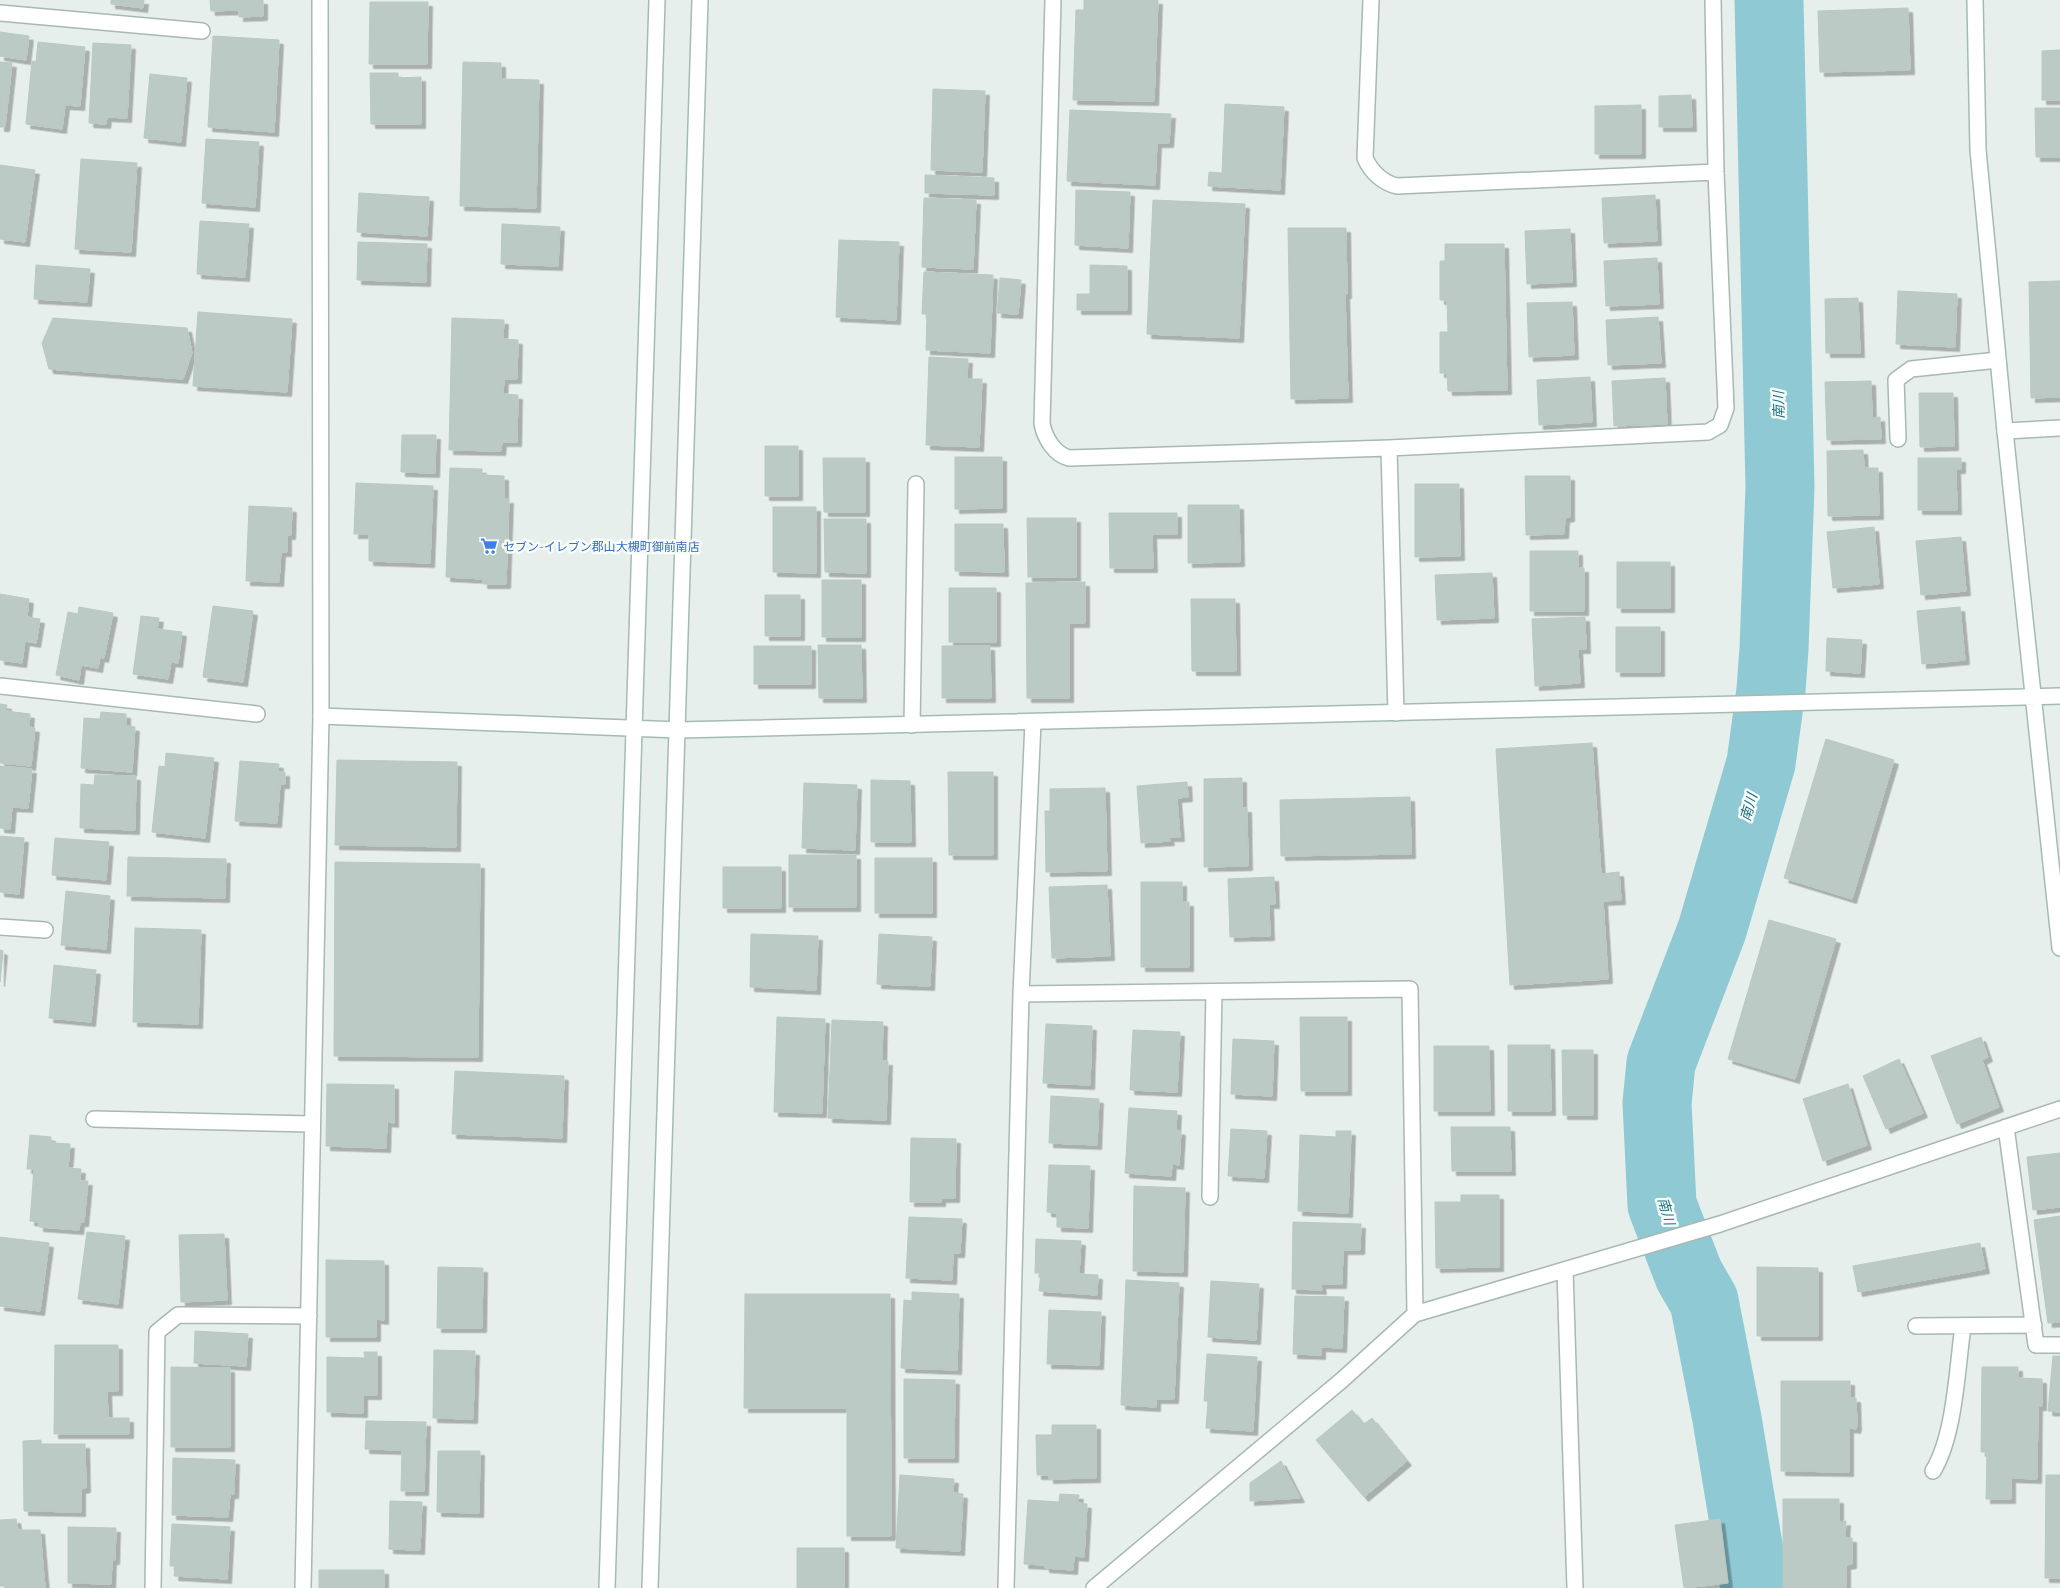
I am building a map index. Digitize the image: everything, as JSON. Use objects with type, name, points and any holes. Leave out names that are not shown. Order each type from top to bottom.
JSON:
[{"type":"street","points":[[303,1588],[320,716],[320,0]]},
{"type":"street","points":[[607,1588],[657,0]]},
{"type":"street","points":[[650,1588],[700,0]]},
{"type":"street","points":[[1053,0],[1042,424],[1045,436],[1060,456],[1069,458],[1389,448],[1708,432],[1720,424],[1726,408],[1716,172],[1713,0]]},
{"type":"street","points":[[1371,0],[1365,158],[1369,168],[1387,184],[1397,186],[1716,172]]},
{"type":"street","points":[[1975,0],[1978,150],[2005,431],[2060,948]]},
{"type":"street","points":[[0,14],[202,31]]},
{"type":"street","points":[[1898,439],[1896,380],[1903,374],[1911,368],[1998,360]]},
{"type":"street","points":[[2005,431],[2060,428]]},
{"type":"street","points":[[1389,448],[1396,713]]},
{"type":"street","points":[[912,725],[916,484]]},
{"type":"street","points":[[0,686],[257,714]]},
{"type":"street","points":[[320,716],[678,730],[2060,696]]},
{"type":"street","points":[[1006,1588],[1021,994],[1033,722]]},
{"type":"street","points":[[0,927],[45,930]]},
{"type":"street","points":[[1021,994],[1410,990],[1415,1314]]},
{"type":"street","points":[[1210,1197],[1214,992]]},
{"type":"street","points":[[1094,1588],[1342,1380],[1415,1314],[1720,1224],[2060,1110]]},
{"type":"street","points":[[94,1118],[312,1124]]},
{"type":"street","points":[[2006,1127],[2036,1345],[2060,1345]]},
{"type":"street","points":[[1565,1270],[1575,1588]]},
{"type":"street","points":[[153,1588],[158,1332],[178,1315],[309,1316]]},
{"type":"street","points":[[1916,1326],[2034,1325]]},
{"type":"street","points":[[1933,1471],[1942,1456],[1948,1436],[1962,1326]]},
{"type":"building","points":[[111,0],[144,0],[143,8],[111,4]]},
{"type":"building","points":[[210,0],[263,0],[263,16],[239,17],[239,10],[211,11]]},
{"type":"building","points":[[1084,0],[1158,0],[1154,101],[1073,100],[1076,10],[1084,10]]},
{"type":"building","points":[[370,2],[428,2],[427,64],[369,64]]},
{"type":"building","points":[[1908,8],[1910,70],[1820,72],[1818,11]]},
{"type":"building","points":[[0,32],[29,36],[26,60],[0,56]]},
{"type":"building","points":[[213,36],[279,40],[274,132],[208,127]]},
{"type":"building","points":[[38,42],[85,47],[80,106],[65,105],[62,129],[26,124],[32,61],[36,62]]},
{"type":"building","points":[[93,43],[131,45],[127,118],[107,117],[106,124],[89,123]]},
{"type":"building","points":[[2060,50],[2060,100],[2042,100],[2042,51]]},
{"type":"building","points":[[0,62],[12,63],[5,127],[0,127]]},
{"type":"building","points":[[463,62],[501,63],[501,79],[539,80],[536,208],[460,206]]},
{"type":"building","points":[[370,73],[398,73],[398,78],[421,77],[421,124],[371,124]]},
{"type":"building","points":[[150,74],[187,78],[181,142],[144,138]]},
{"type":"building","points":[[933,89],[985,91],[982,172],[931,170]]},
{"type":"building","points":[[1691,95],[1692,127],[1659,127],[1659,96]]},
{"type":"building","points":[[1225,104],[1284,107],[1280,190],[1208,186],[1209,172],[1222,173]]},
{"type":"building","points":[[1641,105],[1641,154],[1595,154],[1595,106]]},
{"type":"building","points":[[2035,108],[2060,108],[2060,157],[2036,157]]},
{"type":"building","points":[[1070,110],[1171,114],[1169,143],[1157,143],[1155,185],[1067,181]]},
{"type":"building","points":[[206,139],[259,142],[255,207],[202,203]]},
{"type":"building","points":[[81,159],[137,163],[131,252],[75,249]]},
{"type":"building","points":[[0,165],[35,170],[25,242],[0,239]]},
{"type":"building","points":[[925,175],[994,178],[994,195],[925,193]]},
{"type":"building","points":[[1076,190],[1130,192],[1128,248],[1075,245]]},
{"type":"building","points":[[359,193],[429,197],[427,236],[357,232]]},
{"type":"building","points":[[1655,195],[1657,241],[1604,243],[1602,198]]},
{"type":"building","points":[[924,198],[976,200],[973,269],[922,267]]},
{"type":"building","points":[[1153,200],[1245,204],[1239,338],[1147,334]]},
{"type":"building","points":[[200,221],[249,224],[245,277],[197,274]]},
{"type":"building","points":[[502,224],[560,227],[558,266],[501,264]]},
{"type":"building","points":[[1288,228],[1346,228],[1347,294],[1345,294],[1348,398],[1291,399]]},
{"type":"building","points":[[1570,229],[1572,282],[1527,284],[1525,231]]},
{"type":"building","points":[[839,240],[899,242],[896,320],[836,317]]},
{"type":"building","points":[[358,242],[427,244],[426,282],[357,280]]},
{"type":"building","points":[[1445,244],[1504,244],[1507,390],[1448,391],[1447,373],[1440,373],[1440,332],[1448,332],[1447,300],[1440,300],[1440,261],[1445,261]]},
{"type":"building","points":[[1657,258],[1659,304],[1606,306],[1604,261]]},
{"type":"building","points":[[36,265],[90,269],[87,302],[34,299]]},
{"type":"building","points":[[1090,265],[1127,266],[1127,310],[1077,310],[1077,294],[1090,294]]},
{"type":"building","points":[[924,272],[993,275],[990,353],[926,350],[927,314],[922,314]]},
{"type":"building","points":[[1000,278],[1021,280],[1018,314],[997,313]]},
{"type":"building","points":[[2060,281],[2060,397],[2031,398],[2029,282]]},
{"type":"building","points":[[1898,291],[1957,294],[1955,347],[1896,344]]},
{"type":"building","points":[[1858,298],[1860,353],[1826,353],[1825,299]]},
{"type":"building","points":[[1572,302],[1574,355],[1529,357],[1527,303]]},
{"type":"building","points":[[198,312],[292,319],[287,392],[193,386]]},
{"type":"building","points":[[1658,317],[1661,363],[1608,365],[1606,320]]},
{"type":"building","points":[[53,318],[187,328],[192,353],[183,379],[49,369],[42,343]]},
{"type":"building","points":[[452,318],[504,320],[503,339],[518,340],[517,379],[504,379],[503,394],[518,395],[517,442],[502,442],[501,451],[449,450]]},
{"type":"building","points":[[929,357],[968,359],[967,379],[982,379],[979,447],[926,445]]},
{"type":"building","points":[[1590,377],[1592,422],[1539,425],[1537,380]]},
{"type":"building","points":[[1665,378],[1667,424],[1614,426],[1612,381]]},
{"type":"building","points":[[1871,381],[1872,418],[1880,417],[1881,439],[1827,440],[1825,382]]},
{"type":"building","points":[[1919,393],[1953,393],[1954,446],[1920,447]]},
{"type":"building","points":[[402,435],[436,435],[435,473],[401,472]]},
{"type":"building","points":[[765,446],[798,446],[798,496],[765,496]]},
{"type":"building","points":[[1863,450],[1864,468],[1878,468],[1879,515],[1828,516],[1827,451]]},
{"type":"building","points":[[955,457],[1002,457],[1002,508],[955,509]]},
{"type":"building","points":[[823,458],[865,458],[865,512],[824,512]]},
{"type":"building","points":[[1918,458],[1961,458],[1961,469],[1956,469],[1957,510],[1918,510]]},
{"type":"building","points":[[450,468],[482,469],[482,475],[504,476],[504,499],[509,499],[506,584],[483,584],[483,579],[446,577]]},
{"type":"building","points":[[1525,476],[1570,476],[1570,517],[1565,518],[1564,534],[1526,535]]},
{"type":"building","points":[[356,483],[433,486],[430,563],[369,561],[369,534],[354,534]]},
{"type":"building","points":[[1415,484],[1459,484],[1460,556],[1415,557]]},
{"type":"building","points":[[1188,505],[1239,505],[1240,562],[1188,563]]},
{"type":"building","points":[[249,506],[292,508],[291,535],[287,535],[287,552],[281,552],[279,582],[246,581]]},
{"type":"building","points":[[773,507],[816,507],[816,573],[773,572]]},
{"type":"building","points":[[1109,513],[1177,513],[1177,534],[1152,534],[1153,568],[1110,568]]},
{"type":"building","points":[[1027,518],[1076,518],[1076,577],[1028,577]]},
{"type":"building","points":[[824,519],[866,519],[866,573],[825,572]]},
{"type":"building","points":[[955,524],[1003,524],[1004,572],[955,571]]},
{"type":"building","points":[[1874,527],[1879,584],[1833,588],[1827,532]]},
{"type":"building","points":[[1961,537],[1966,591],[1921,595],[1916,541]]},
{"type":"building","points":[[1530,551],[1578,551],[1578,568],[1584,568],[1584,611],[1530,611]]},
{"type":"building","points":[[1617,562],[1670,562],[1670,608],[1617,608]]},
{"type":"building","points":[[1492,573],[1494,618],[1437,620],[1435,575]]},
{"type":"building","points":[[822,580],[861,580],[861,637],[822,637]]},
{"type":"building","points":[[1085,582],[1085,623],[1069,623],[1069,698],[1027,698],[1026,583]]},
{"type":"building","points":[[949,588],[996,588],[996,642],[949,642]]},
{"type":"building","points":[[0,594],[29,599],[27,617],[40,619],[36,643],[25,641],[22,663],[0,660]]},
{"type":"building","points":[[765,595],[800,595],[800,636],[765,636]]},
{"type":"building","points":[[1191,599],[1235,599],[1236,671],[1192,671]]},
{"type":"building","points":[[213,606],[253,611],[243,682],[203,677]]},
{"type":"building","points":[[79,607],[113,613],[104,658],[100,657],[98,668],[81,665],[79,680],[56,675],[68,612],[78,614]]},
{"type":"building","points":[[1960,607],[1965,660],[1922,664],[1917,611]]},
{"type":"building","points":[[141,616],[159,618],[157,629],[182,632],[178,663],[171,662],[168,679],[133,674]]},
{"type":"building","points":[[1585,617],[1586,649],[1578,649],[1580,683],[1535,686],[1532,619]]},
{"type":"building","points":[[1616,627],[1660,627],[1660,672],[1616,672]]},
{"type":"building","points":[[1827,638],[1862,640],[1860,673],[1826,671]]},
{"type":"building","points":[[818,645],[861,645],[862,698],[819,698]]},
{"type":"building","points":[[754,646],[811,646],[811,684],[754,684]]},
{"type":"building","points":[[942,646],[990,646],[991,698],[942,698]]},
{"type":"building","points":[[0,704],[7,705],[6,711],[30,714],[29,727],[35,728],[31,766],[0,763]]},
{"type":"building","points":[[101,712],[126,714],[126,726],[135,727],[132,772],[81,768],[84,718],[100,719]]},
{"type":"building","points":[[1826,739],[1894,760],[1852,899],[1784,878]]},
{"type":"building","points":[[1592,743],[1601,874],[1619,872],[1621,900],[1603,901],[1608,979],[1510,985],[1496,749]]},
{"type":"building","points":[[166,753],[214,758],[205,838],[152,832],[159,766],[165,767]]},
{"type":"building","points":[[337,760],[457,762],[456,847],[335,845]]},
{"type":"building","points":[[240,761],[279,764],[278,772],[285,772],[285,784],[280,784],[277,823],[235,821]]},
{"type":"building","points":[[0,766],[32,769],[28,808],[12,807],[10,829],[0,828]]},
{"type":"building","points":[[948,772],[993,772],[993,855],[949,855]]},
{"type":"building","points":[[95,775],[136,776],[135,830],[80,828],[81,784],[94,785]]},
{"type":"building","points":[[1242,778],[1242,808],[1247,808],[1248,866],[1204,867],[1204,779]]},
{"type":"building","points":[[871,780],[910,781],[911,842],[871,842]]},
{"type":"building","points":[[1187,782],[1188,797],[1177,798],[1180,837],[1169,837],[1170,841],[1141,843],[1137,786]]},
{"type":"building","points":[[804,783],[857,785],[855,850],[802,848]]},
{"type":"building","points":[[1105,788],[1107,871],[1046,872],[1045,811],[1050,811],[1050,789]]},
{"type":"building","points":[[1410,797],[1411,854],[1281,856],[1280,800]]},
{"type":"building","points":[[0,836],[24,838],[19,894],[0,892]]},
{"type":"building","points":[[55,838],[109,842],[106,880],[52,875]]},
{"type":"building","points":[[789,855],[856,855],[856,907],[789,907]]},
{"type":"building","points":[[128,857],[226,859],[225,898],[127,896]]},
{"type":"building","points":[[875,858],[932,858],[932,913],[875,913]]},
{"type":"building","points":[[335,862],[480,864],[478,1057],[334,1056]]},
{"type":"building","points":[[723,867],[781,867],[781,908],[723,908]]},
{"type":"building","points":[[1274,877],[1275,904],[1269,904],[1270,936],[1230,937],[1228,879]]},
{"type":"building","points":[[1141,882],[1182,882],[1182,902],[1189,902],[1189,967],[1141,967]]},
{"type":"building","points":[[1107,885],[1110,956],[1052,958],[1049,887]]},
{"type":"building","points":[[66,891],[110,896],[106,949],[61,945]]},
{"type":"building","points":[[1769,920],[1836,939],[1795,1079],[1728,1059]]},
{"type":"building","points":[[135,928],[201,930],[198,1024],[133,1022]]},
{"type":"building","points":[[751,934],[818,936],[816,990],[750,987]]},
{"type":"building","points":[[879,934],[932,937],[930,986],[877,984]]},
{"type":"building","points":[[0,950],[3,951],[0,982]]},
{"type":"building","points":[[54,965],[96,970],[91,1022],[49,1018]]},
{"type":"building","points":[[777,1017],[825,1019],[822,1113],[774,1112]]},
{"type":"building","points":[[1300,1017],[1347,1017],[1347,1091],[1301,1091]]},
{"type":"building","points":[[832,1020],[883,1022],[882,1061],[888,1061],[886,1120],[828,1118]]},
{"type":"building","points":[[1046,1024],[1092,1026],[1090,1085],[1043,1083]]},
{"type":"building","points":[[1133,1030],[1180,1032],[1177,1092],[1130,1090]]},
{"type":"building","points":[[1981,1037],[1988,1057],[1982,1060],[1999,1107],[1957,1124],[1931,1056]]},
{"type":"building","points":[[1233,1039],[1274,1041],[1272,1096],[1231,1094]]},
{"type":"building","points":[[1508,1045],[1550,1045],[1551,1111],[1508,1111]]},
{"type":"building","points":[[1434,1046],[1489,1046],[1490,1111],[1434,1111]]},
{"type":"building","points":[[1562,1050],[1593,1050],[1593,1115],[1563,1115]]},
{"type":"building","points":[[1899,1059],[1923,1113],[1886,1129],[1863,1076]]},
{"type":"building","points":[[455,1071],[564,1076],[562,1138],[452,1134]]},
{"type":"building","points":[[327,1084],[394,1085],[394,1123],[387,1122],[386,1148],[326,1146]]},
{"type":"building","points":[[1848,1084],[1867,1145],[1823,1161],[1803,1099]]},
{"type":"building","points":[[1051,1096],[1099,1099],[1097,1145],[1049,1143]]},
{"type":"building","points":[[1129,1108],[1177,1111],[1176,1130],[1181,1131],[1179,1165],[1172,1164],[1171,1176],[1125,1173]]},
{"type":"building","points":[[1451,1127],[1510,1127],[1511,1171],[1452,1171]]},
{"type":"building","points":[[1231,1129],[1267,1131],[1264,1178],[1228,1176]]},
{"type":"building","points":[[1336,1131],[1351,1131],[1348,1213],[1298,1211],[1300,1135],[1336,1137]]},
{"type":"building","points":[[30,1135],[51,1137],[51,1143],[70,1144],[68,1168],[81,1169],[80,1181],[88,1181],[84,1222],[80,1222],[79,1230],[39,1227],[39,1222],[30,1221],[34,1169],[27,1169]]},
{"type":"building","points":[[911,1138],[956,1139],[955,1198],[941,1198],[941,1202],[910,1202]]},
{"type":"building","points":[[2060,1153],[2060,1207],[2033,1210],[2027,1157]]},
{"type":"building","points":[[1049,1165],[1090,1166],[1088,1228],[1057,1227],[1057,1213],[1047,1212]]},
{"type":"building","points":[[1134,1186],[1185,1188],[1183,1272],[1133,1271]]},
{"type":"building","points":[[1461,1195],[1499,1195],[1499,1267],[1436,1268],[1435,1202],[1461,1202]]},
{"type":"building","points":[[2060,1216],[2060,1322],[2048,1323],[2034,1220]]},
{"type":"building","points":[[909,1217],[962,1219],[960,1253],[953,1253],[952,1280],[906,1278]]},
{"type":"building","points":[[1293,1222],[1361,1224],[1360,1250],[1343,1250],[1342,1284],[1321,1284],[1322,1290],[1292,1289]]},
{"type":"building","points":[[87,1232],[125,1236],[118,1304],[78,1299]]},
{"type":"building","points":[[224,1234],[227,1300],[181,1302],[179,1235]]},
{"type":"building","points":[[0,1237],[49,1243],[40,1311],[0,1306]]},
{"type":"building","points":[[1036,1239],[1081,1241],[1079,1274],[1098,1275],[1097,1295],[1039,1291],[1041,1273],[1035,1273]]},
{"type":"building","points":[[1980,1243],[1985,1269],[1858,1292],[1853,1266]]},
{"type":"building","points":[[326,1260],[384,1261],[384,1320],[376,1319],[376,1337],[326,1337]]},
{"type":"building","points":[[438,1267],[483,1268],[482,1328],[437,1328]]},
{"type":"building","points":[[1757,1267],[1818,1268],[1818,1336],[1757,1336]]},
{"type":"building","points":[[1126,1280],[1179,1283],[1174,1399],[1156,1399],[1156,1407],[1121,1405]]},
{"type":"building","points":[[1211,1281],[1259,1284],[1256,1340],[1208,1337]]},
{"type":"building","points":[[912,1292],[959,1294],[957,1370],[901,1368],[904,1300],[912,1301]]},
{"type":"building","points":[[745,1294],[890,1294],[891,1536],[847,1536],[847,1408],[744,1408]]},
{"type":"building","points":[[1295,1296],[1344,1297],[1342,1348],[1321,1347],[1321,1355],[1293,1354]]},
{"type":"building","points":[[1049,1310],[1101,1312],[1099,1365],[1047,1364]]},
{"type":"building","points":[[195,1331],[248,1334],[246,1366],[194,1363]]},
{"type":"building","points":[[55,1345],[118,1345],[118,1391],[107,1391],[108,1418],[129,1418],[129,1434],[54,1434]]},
{"type":"building","points":[[434,1350],[475,1351],[473,1419],[433,1418]]},
{"type":"building","points":[[364,1352],[377,1352],[377,1395],[363,1395],[363,1413],[327,1412],[327,1357],[365,1358]]},
{"type":"building","points":[[1207,1354],[1257,1357],[1253,1431],[1206,1428],[1208,1401],[1204,1401]]},
{"type":"building","points":[[2053,1356],[2060,1356],[2060,1412],[2048,1411]]},
{"type":"building","points":[[171,1367],[230,1368],[230,1447],[171,1447]]},
{"type":"building","points":[[1982,1367],[2018,1367],[2018,1378],[2042,1379],[2042,1406],[2038,1406],[2037,1479],[2011,1478],[2011,1499],[1986,1499],[1987,1452],[1981,1452]]},
{"type":"building","points":[[904,1379],[955,1380],[954,1458],[904,1458]]},
{"type":"building","points":[[1781,1381],[1850,1381],[1850,1398],[1856,1398],[1857,1426],[1856,1429],[1849,1428],[1849,1472],[1781,1471]]},
{"type":"building","points":[[1352,1410],[1364,1424],[1372,1418],[1407,1461],[1364,1497],[1316,1440]]},
{"type":"building","points":[[366,1421],[426,1422],[424,1491],[401,1491],[402,1450],[365,1449]]},
{"type":"building","points":[[1052,1425],[1096,1425],[1096,1478],[1049,1479],[1049,1475],[1037,1475],[1036,1435],[1052,1435]]},
{"type":"building","points":[[41,1440],[41,1444],[85,1444],[86,1488],[81,1489],[81,1512],[24,1511],[23,1441]]},
{"type":"building","points":[[438,1451],[480,1451],[479,1513],[437,1512]]},
{"type":"building","points":[[173,1458],[235,1460],[234,1494],[230,1494],[228,1517],[172,1515]]},
{"type":"building","points":[[1281,1461],[1300,1498],[1250,1501],[1250,1483]]},
{"type":"building","points":[[900,1475],[954,1479],[953,1493],[963,1494],[960,1551],[896,1548]]},
{"type":"building","points":[[2046,1475],[2060,1475],[2060,1578],[2045,1578]]},
{"type":"building","points":[[1060,1494],[1079,1495],[1078,1503],[1087,1504],[1084,1557],[1074,1556],[1073,1570],[1045,1568],[1045,1565],[1024,1564],[1028,1500],[1059,1502]]},
{"type":"building","points":[[1783,1499],[1839,1499],[1839,1522],[1846,1521],[1845,1538],[1852,1538],[1852,1564],[1846,1565],[1846,1588],[1783,1588]]},
{"type":"building","points":[[390,1501],[422,1502],[420,1550],[389,1549]]},
{"type":"building","points":[[16,1519],[18,1530],[40,1530],[45,1588],[5,1588],[5,1586],[0,1586],[0,1520]]},
{"type":"building","points":[[1720,1519],[1728,1583],[1684,1588],[1675,1525]]},
{"type":"building","points":[[172,1524],[230,1527],[227,1579],[174,1576],[175,1566],[170,1566]]},
{"type":"building","points":[[68,1527],[116,1528],[115,1560],[112,1560],[111,1584],[68,1583]]},
{"type":"building","points":[[797,1548],[844,1548],[844,1588],[797,1588]]},
{"type":"building","points":[[319,1570],[384,1570],[384,1588],[319,1588]]},
{"type":"waterway","name":"南川","points":[[1755,1588],[1727,1419],[1704,1301],[1689,1275],[1662,1205],[1657,1103],[1661,1063],[1712,930],[1761,763],[1771,690],[1780,487],[1769,0]]},
{"type":"place","name":"セブン-イレブン郡山大槻町御前南店","points":[[489,546]]}]
